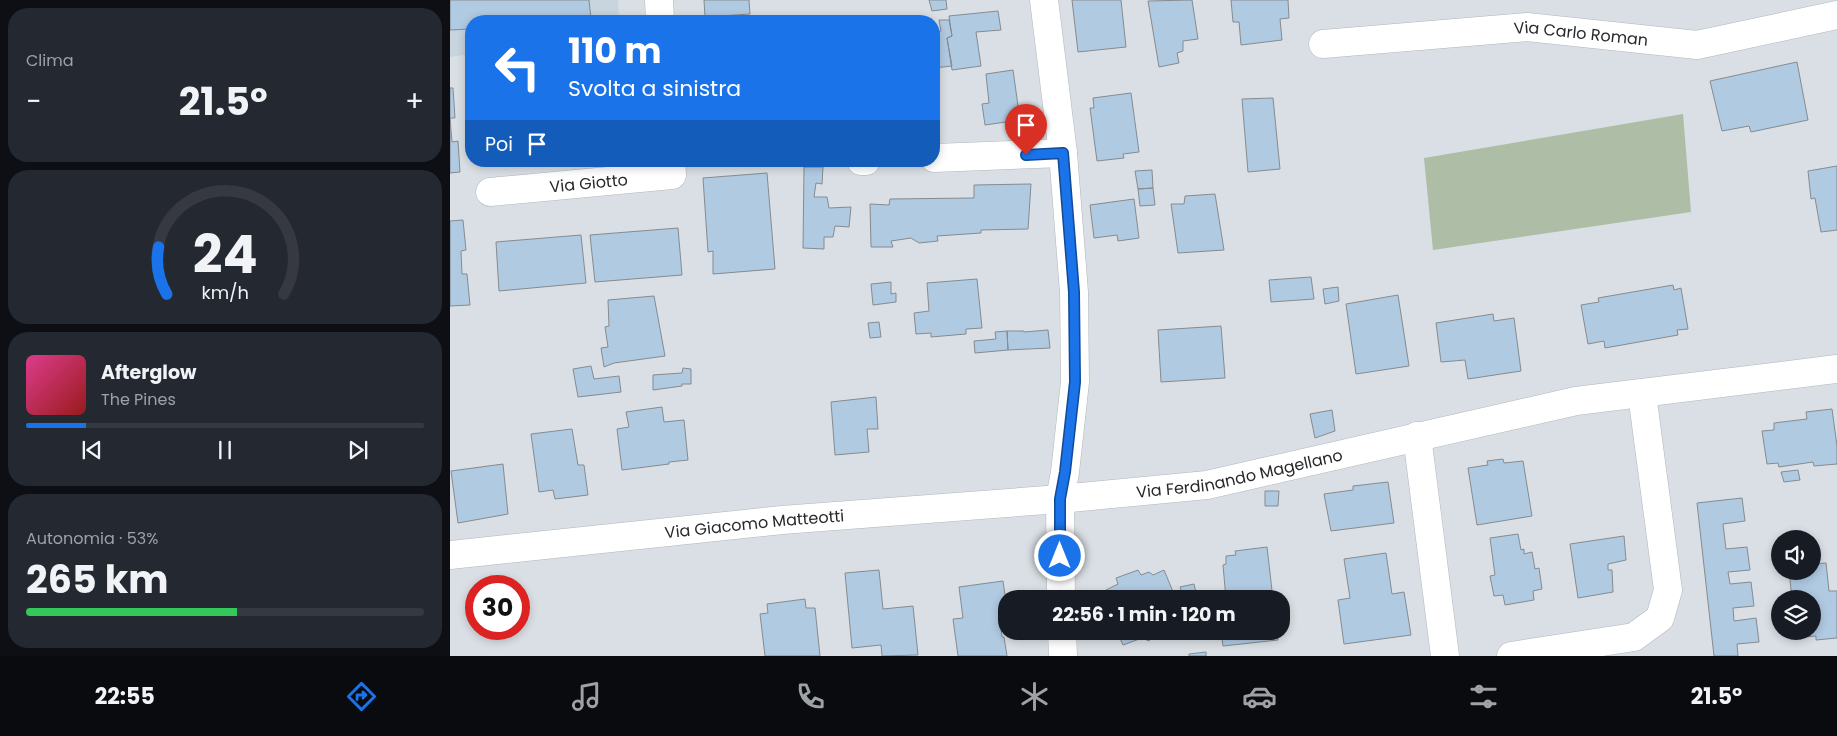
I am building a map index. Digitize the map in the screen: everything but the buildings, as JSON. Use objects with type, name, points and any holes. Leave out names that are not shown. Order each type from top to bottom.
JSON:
[{"type":"street","points":[[659,0],[660,15]]},
{"type":"street","points":[[1044,0],[1063,153],[1074,292],[1075,382],[1065,472],[1060,499],[1061,590]]},
{"type":"street","name":"Via Carlo Roman","points":[[1323,44],[1527,27],[1698,45],[1837,14]]},
{"type":"street","points":[[940,158],[1063,153]]},
{"type":"street","name":"Via Giotto","points":[[490,192],[672,175],[671,167]]},
{"type":"street","name":"Via Ferdinando Magellano","points":[[1060,499],[1207,485],[1576,401],[1837,369]]},
{"type":"street","points":[[1511,656],[1634,637],[1660,618],[1668,590],[1642,394]]},
{"type":"street","points":[[1417,436],[1444,656]]},
{"type":"street","name":"Via Giacomo Matteotti","points":[[450,555],[782,520],[1060,499]]},
{"type":"street","points":[[1062,640],[1063,656]]},
{"type":"shaded area","points":[[450,0],[618,0],[619,15],[465,15],[465,55],[450,57]]},
{"type":"green space","points":[[1683,114],[1691,212],[1433,250],[1424,158]]},
{"type":"route","points":[[1026,155],[1063,153],[1070,233],[1074,292],[1075,382],[1065,472],[1060,499],[1060,556]]}]
